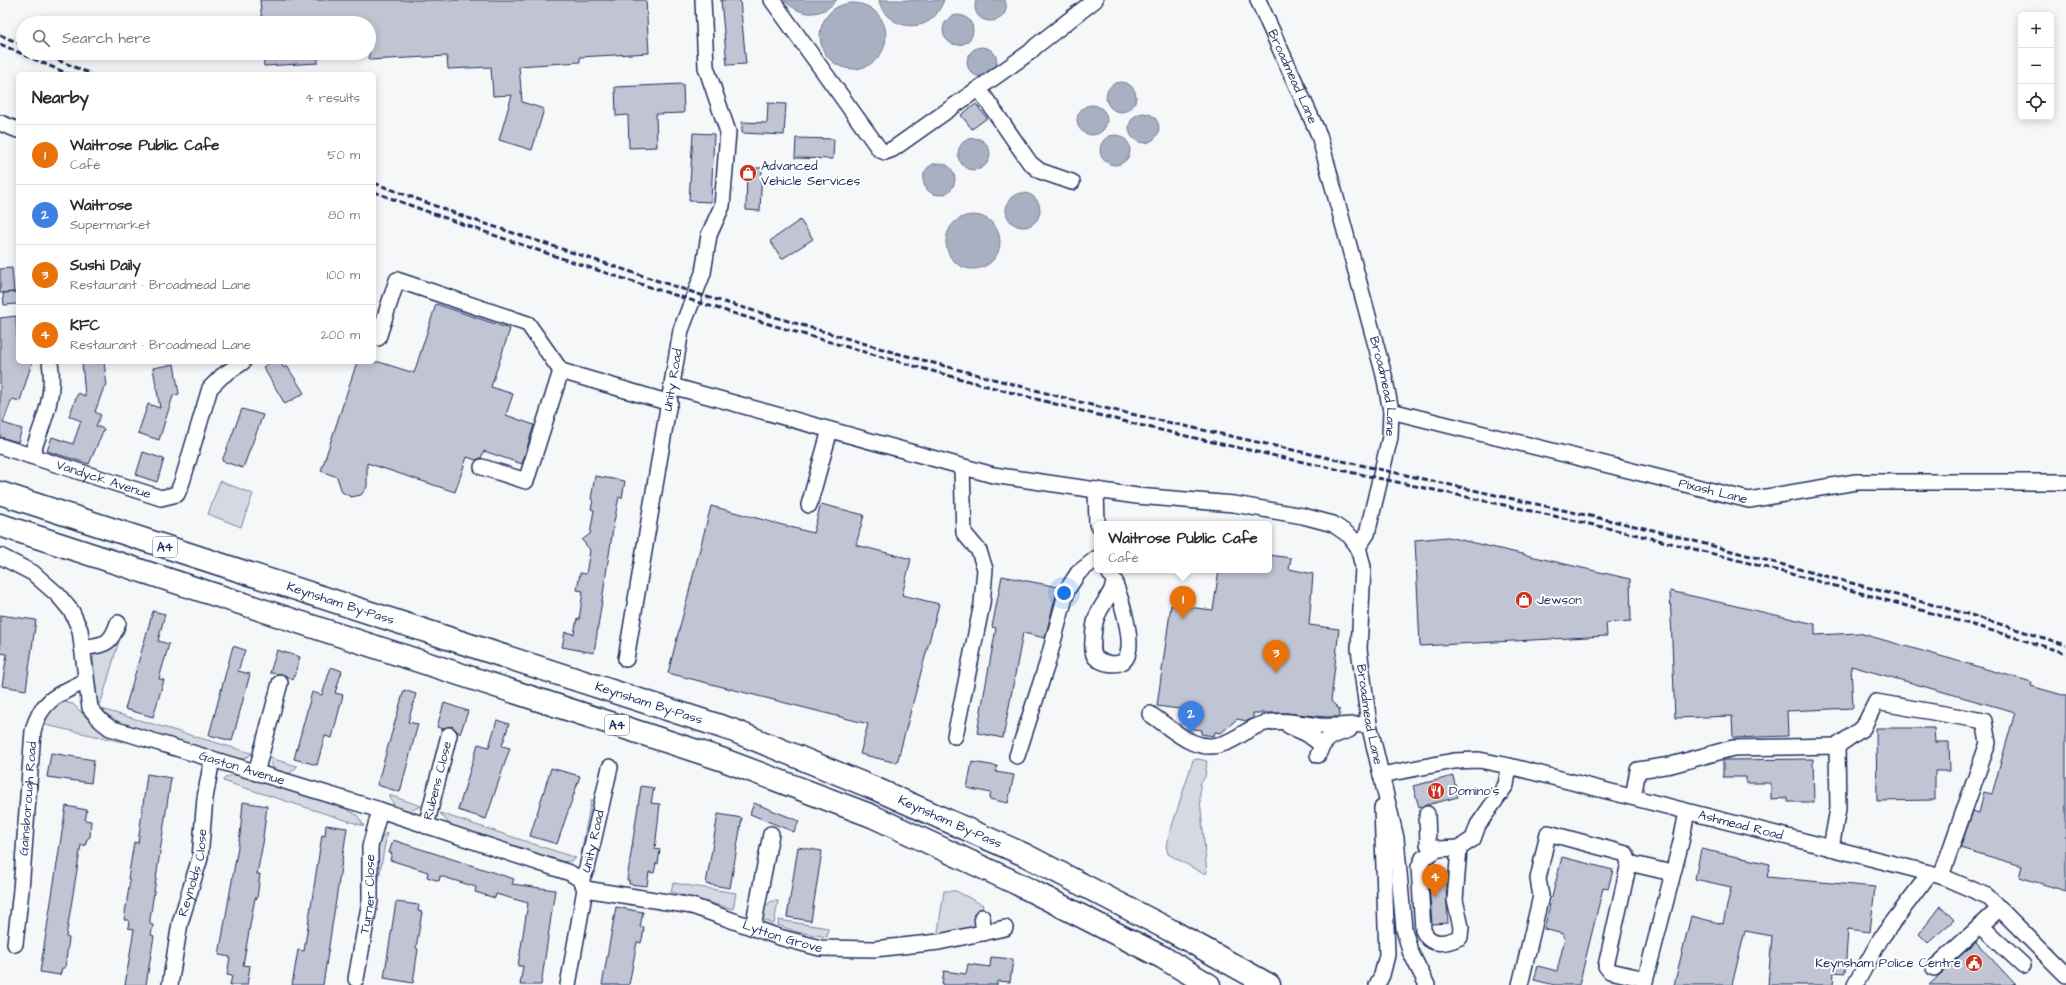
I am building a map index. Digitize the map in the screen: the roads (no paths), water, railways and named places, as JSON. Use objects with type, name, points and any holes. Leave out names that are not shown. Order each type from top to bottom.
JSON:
[{"type":"highway","name":"Keynsham By-Pass","points":[[0,494],[732,730],[876,789],[1025,855],[1170,930],[1269,985]]},
{"type":"highway","name":"Keynsham By-Pass","points":[[0,525],[721,759],[865,813],[1018,884],[1162,957],[1209,985]]},
{"type":"street","name":"Unity Road","points":[[626,659],[681,330],[703,273],[709,235],[722,206],[728,132],[706,67],[703,0]]},
{"type":"street","points":[[772,0],[880,150],[885,152],[893,149],[1030,52],[1095,0]]},
{"type":"street","name":"Broadmead Lane","points":[[1258,0],[1319,136],[1384,375],[1391,411],[1390,437],[1367,534],[1358,547],[1363,567],[1359,649],[1369,724],[1396,838],[1404,929],[1410,951],[1427,985]]},
{"type":"street","points":[[979,88],[1030,163],[1040,170],[1072,182]]},
{"type":"street","points":[[0,123],[16,129]]},
{"type":"street","points":[[378,338],[398,280],[528,324],[561,371],[670,403]]},
{"type":"street","points":[[31,456],[51,398],[52,386],[50,364]]},
{"type":"street","name":"Vandyck Avenue","points":[[0,446],[161,498],[177,494],[182,482],[210,388],[222,376],[239,364]]},
{"type":"street","points":[[482,467],[526,481],[561,371]]},
{"type":"street","points":[[672,386],[962,468],[994,475],[1137,496],[1234,504],[1303,516],[1333,524],[1350,536],[1358,547]]},
{"type":"street","name":"Pixash Lane","points":[[1391,411],[1749,500],[1856,482],[2066,482]]},
{"type":"street","points":[[809,505],[830,430]]},
{"type":"street","points":[[955,736],[982,604],[985,570],[978,551],[964,533],[962,468]]},
{"type":"street","points":[[1096,490],[1097,521]]},
{"type":"street","name":"Gaston Avenue","points":[[0,556],[32,573],[58,596],[72,612],[80,630],[90,708],[100,721],[110,728],[380,810],[570,873],[583,885]]},
{"type":"street","points":[[1016,756],[1047,664],[1067,590],[1078,573],[1094,560]]},
{"type":"street","points":[[1111,575],[1127,622],[1128,652],[1122,663],[1116,664],[1100,661],[1095,657],[1093,652],[1096,620],[1102,603],[1110,595],[1111,575]]},
{"type":"street","points":[[82,648],[108,642],[113,638],[118,623]]},
{"type":"street","name":"Gainsborough Road","points":[[15,944],[21,890],[32,738],[36,719],[46,704],[61,692],[86,681]]},
{"type":"street","points":[[256,773],[280,683]]},
{"type":"street","points":[[1633,797],[1638,770],[1671,765],[1733,748],[1837,746],[1863,728],[1876,702],[1984,721],[1988,743],[1935,874],[1881,938],[1855,985]]},
{"type":"street","points":[[1150,714],[1168,726],[1180,737],[1195,744],[1201,745],[1225,744],[1249,728],[1266,723],[1281,722],[1321,726],[1369,724]]},
{"type":"street","points":[[1281,722],[1307,734],[1320,750],[1329,737],[1369,724]]},
{"type":"street","name":"Rubens Close","points":[[426,826],[449,735]]},
{"type":"street","points":[[1831,848],[1838,809],[1837,746]]},
{"type":"street","name":"Reynolds Close","points":[[170,985],[180,923],[200,858],[205,798],[212,759]]},
{"type":"street","name":"Ashmead Road","points":[[1382,780],[1454,761],[1478,760],[1633,797],[1935,874],[1987,896],[2066,975]]},
{"type":"street","points":[[1459,848],[1455,900],[1461,927],[1460,937],[1450,942],[1435,943],[1426,938],[1423,930],[1419,867],[1423,858],[1438,849],[1459,848],[1473,839],[1478,825],[1506,785],[1508,766]]},
{"type":"street","name":"Unity Road","points":[[568,985],[583,885],[610,767]]},
{"type":"street","name":"Broadmead Lane","points":[[1377,985],[1382,975],[1387,955],[1382,780]]},
{"type":"street","name":"Turner Close","points":[[356,979],[370,900],[370,848],[380,810]]},
{"type":"street","points":[[1520,985],[1541,896],[1538,878],[1548,833],[1626,854],[1629,863],[1606,966],[1610,971],[1644,982],[1681,842],[1687,812]]},
{"type":"street","points":[[1427,814],[1428,844],[1438,849]]},
{"type":"street","points":[[753,927],[771,834]]},
{"type":"street","points":[[1629,863],[1672,873]]},
{"type":"street","name":"Lytton Grove","points":[[583,885],[692,906],[779,937],[820,948],[874,949],[939,942],[1005,928]]},
{"type":"street","points":[[1934,968],[2000,908]]},
{"type":"street","points":[[982,917],[984,933]]},
{"type":"street","points":[[1981,926],[2023,965]]},
{"type":"water","points":[[784,0],[837,0],[824,10],[810,13],[797,10]]},
{"type":"water","points":[[879,0],[944,0],[933,18],[926,23],[909,26],[893,20],[887,15]]},
{"type":"water","points":[[976,0],[1005,0],[1006,9],[998,20],[984,20],[978,16],[975,9]]},
{"type":"water","points":[[853,3],[866,6],[876,13],[883,23],[886,36],[883,49],[876,59],[866,66],[853,69],[840,66],[830,59],[823,49],[820,36],[823,23],[830,13],[840,6]]},
{"type":"water","points":[[958,15],[969,19],[973,30],[969,41],[958,45],[947,41],[943,30],[947,19]]},
{"type":"water","points":[[982,47],[993,51],[997,62],[993,73],[982,77],[971,73],[967,62],[971,51]]},
{"type":"water","points":[[1121,82],[1132,86],[1136,97],[1132,108],[1121,112],[1110,108],[1106,97],[1110,86]]},
{"type":"water","points":[[1092,105],[1103,109],[1107,120],[1103,131],[1092,135],[1081,131],[1077,120],[1081,109]]},
{"type":"water","points":[[1144,113],[1155,117],[1159,128],[1155,139],[1144,143],[1133,139],[1129,128],[1133,117]]},
{"type":"water","points":[[1115,135],[1126,139],[1130,150],[1126,161],[1115,165],[1104,161],[1100,150],[1104,139]]},
{"type":"water","points":[[971,138],[977,138],[987,145],[990,154],[989,160],[983,167],[977,170],[971,170],[961,163],[958,157],[958,151],[965,141]]},
{"type":"water","points":[[936,163],[942,163],[952,170],[955,179],[954,185],[948,192],[942,195],[936,195],[926,188],[923,182],[923,176],[930,166]]},
{"type":"water","points":[[1026,193],[1035,198],[1039,203],[1039,217],[1035,222],[1030,226],[1020,227],[1016,226],[1007,217],[1006,207],[1007,203],[1016,194]]},
{"type":"water","points":[[968,215],[978,215],[992,223],[998,232],[1000,242],[998,252],[992,261],[978,269],[968,269],[958,264],[951,257],[946,247],[946,237],[951,227],[958,220]]},
{"type":"railway","points":[[0,35],[16,42]]},
{"type":"railway","points":[[0,44],[16,51]]},
{"type":"railway","points":[[36,60],[63,72]]},
{"type":"railway","points":[[58,60],[86,72]]},
{"type":"railway","points":[[376,184],[465,217],[704,296],[896,353],[1095,406],[1653,530],[1971,615],[2066,645]]},
{"type":"railway","points":[[376,193],[551,255],[640,284],[909,365],[1160,430],[1650,538],[1859,592],[2066,653]]},
{"type":"place","name":"Advanced Vehicle Services","points":[[748,173]]},
{"type":"place","name":"Jewson","points":[[1524,600]]},
{"type":"place","name":"Waitrose Public Cafe","points":[[1183,619]]},
{"type":"place","name":"Sushi Daily","points":[[1276,673]]},
{"type":"place","name":"Waitrose","points":[[1191,734]]},
{"type":"place","name":"Domino's","points":[[1436,791]]},
{"type":"place","name":"KFC","points":[[1435,897]]},
{"type":"place","name":"Keynsham Police Centre","points":[[1974,963]]}]
